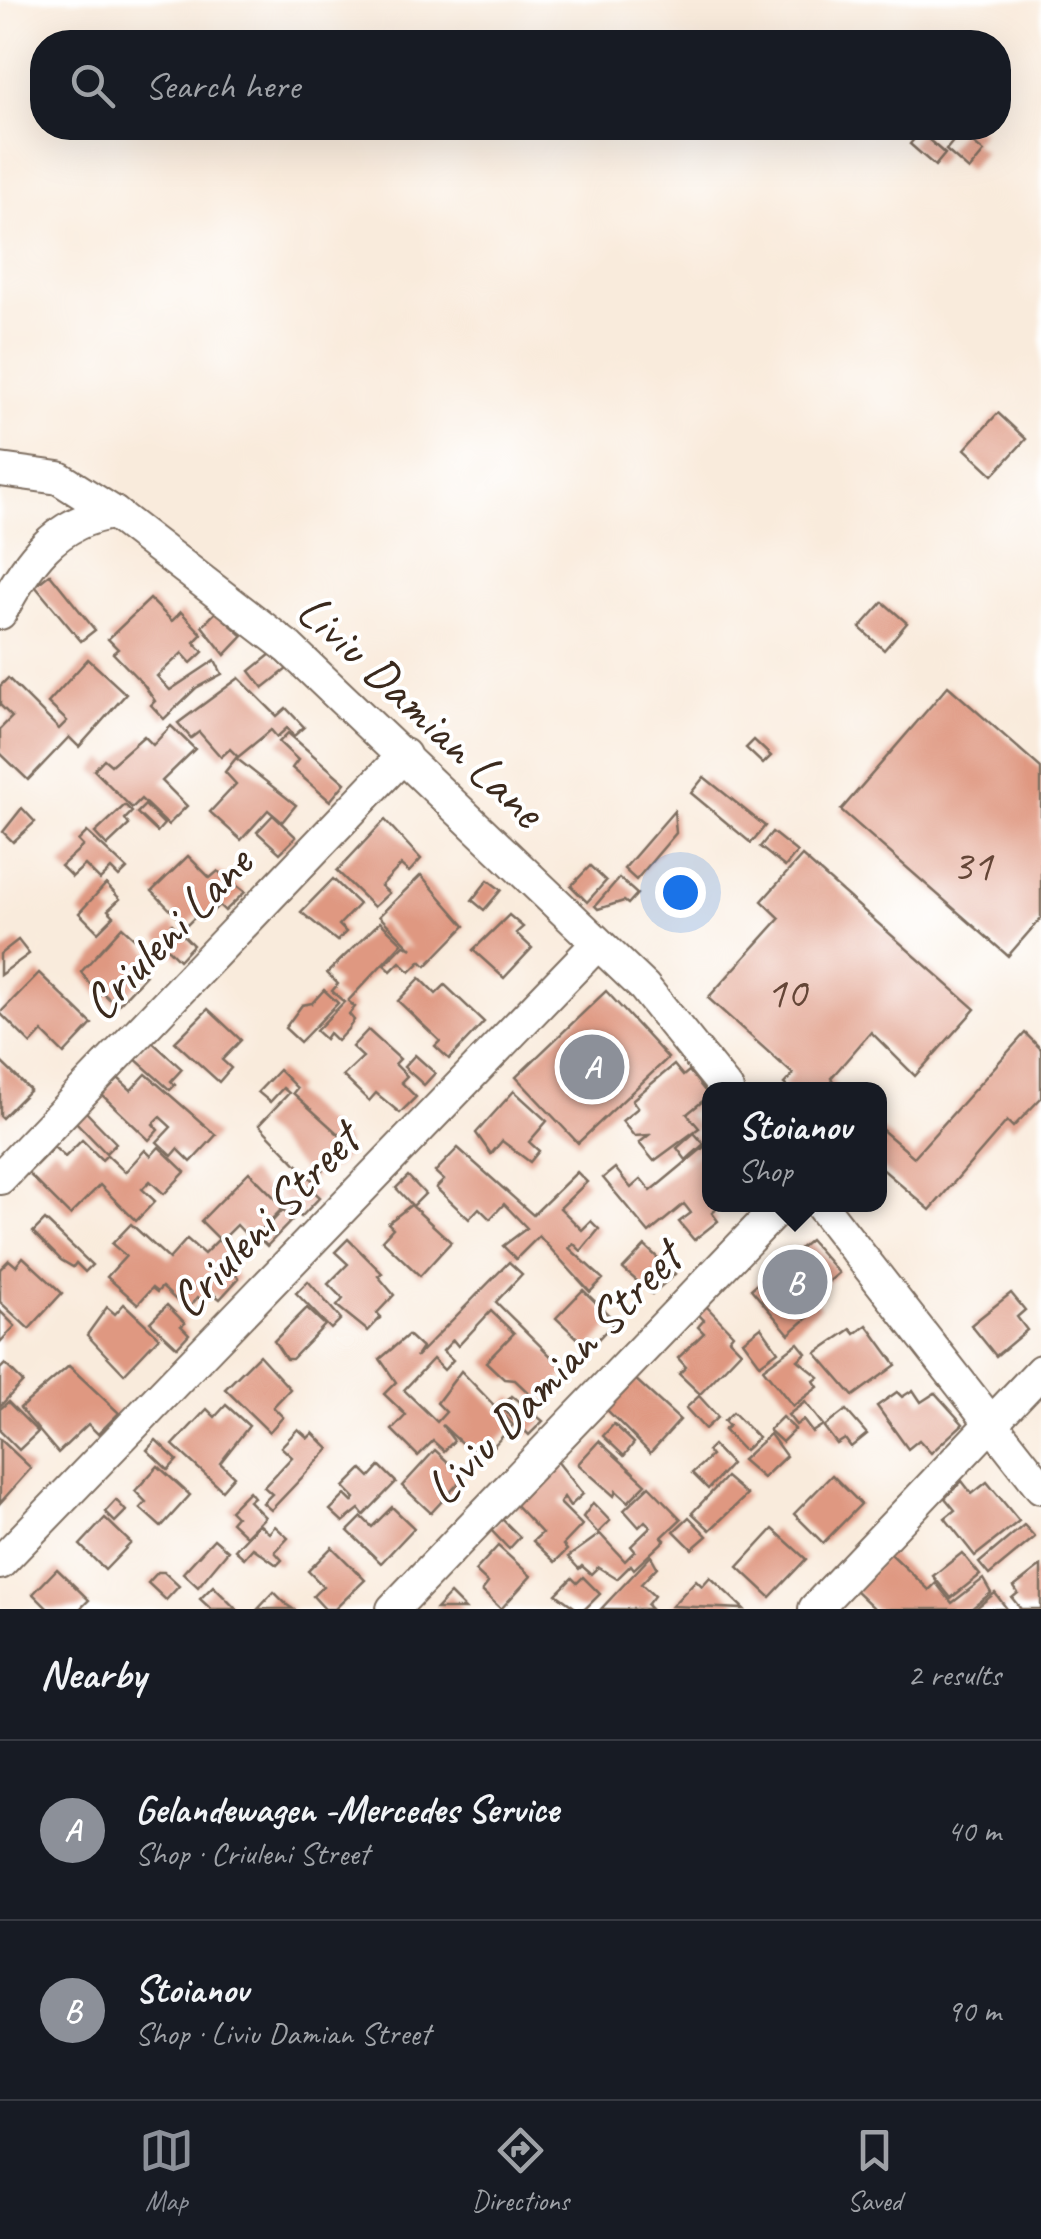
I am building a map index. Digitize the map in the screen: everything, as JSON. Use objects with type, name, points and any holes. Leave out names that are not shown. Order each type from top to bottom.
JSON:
[{"type":"street","name":"Liviu Damian Lane","points":[[0,470],[59,478],[114,513],[289,648],[644,987],[721,1082]]},
{"type":"street","points":[[0,613],[24,567],[44,546],[91,516],[114,513]]},
{"type":"street","name":"Criuleni Lane","points":[[0,1178],[404,755]]},
{"type":"street","name":"Criuleni Street","points":[[0,1563],[597,944]]},
{"type":"street","name":"Liviu Damian Street","points":[[393,1609],[774,1212]]},
{"type":"street","points":[[826,1212],[1041,1487]]},
{"type":"street","points":[[814,1609],[1041,1371]]},
{"type":"building","points":[[913,140],[929,140],[945,154],[935,166],[910,144]]},
{"type":"building","points":[[954,140],[976,140],[973,143],[984,152],[969,170],[946,150]]},
{"type":"building","points":[[998,413],[1026,439],[993,475],[965,449]]},
{"type":"building","points":[[50,574],[95,630],[81,641],[35,586]]},
{"type":"building","points":[[150,599],[172,621],[181,612],[202,634],[194,642],[203,652],[191,663],[182,653],[157,676],[170,690],[215,660],[222,674],[196,688],[164,719],[151,705],[155,701],[144,685],[113,653],[118,649],[108,639]]},
{"type":"building","points":[[883,602],[907,623],[884,650],[860,628]]},
{"type":"building","points":[[216,612],[243,636],[225,655],[202,626]]},
{"type":"building","points":[[271,654],[287,669],[263,688],[250,671]]},
{"type":"building","points":[[88,659],[126,694],[79,747],[69,737],[28,780],[0,753],[0,729],[12,717],[0,705],[0,686],[8,678],[59,729],[67,721],[48,703]]},
{"type":"building","points":[[239,678],[277,716],[286,708],[304,727],[294,736],[287,728],[277,737],[271,730],[238,757],[230,749],[221,757],[199,732],[191,738],[178,723]]},
{"type":"building","points":[[948,686],[1041,768],[1041,918],[1008,956],[841,810]]},
{"type":"building","points":[[171,726],[195,749],[162,781],[187,806],[168,825],[141,799],[132,808],[94,770],[104,759],[111,765],[144,736],[153,745]]},
{"type":"building","points":[[288,733],[345,783],[330,801],[292,768],[298,760],[279,742]]},
{"type":"building","points":[[754,740],[771,756],[763,764],[746,748]]},
{"type":"building","points":[[236,758],[296,805],[282,822],[268,810],[241,840],[210,812],[236,784],[225,772]]},
{"type":"building","points":[[704,777],[765,826],[751,843],[691,793]]},
{"type":"building","points":[[125,805],[132,812],[125,819],[129,825],[107,846],[95,833]]},
{"type":"building","points":[[145,805],[164,824],[157,832],[137,813]]},
{"type":"building","points":[[22,808],[35,822],[13,842],[3,832]]},
{"type":"building","points":[[674,811],[676,833],[636,880],[624,869]]},
{"type":"building","points":[[273,815],[296,837],[280,853],[257,832]]},
{"type":"building","points":[[385,820],[421,859],[409,872],[401,865],[381,886],[389,893],[374,907],[337,871]]},
{"type":"building","points":[[87,832],[127,869],[119,877],[111,869],[100,880],[85,865],[72,877],[61,866],[83,846],[78,841]]},
{"type":"building","points":[[772,832],[797,852],[785,867],[760,847]]},
{"type":"building","points":[[188,856],[210,878],[218,871],[245,892],[225,911],[219,905],[205,919],[199,913],[186,926],[152,891]]},
{"type":"building","points":[[802,856],[975,1009],[915,1076],[871,1032],[831,1078],[834,1082],[786,1082],[793,1074],[708,998],[780,918],[762,901]]},
{"type":"building","points":[[590,866],[606,881],[587,902],[571,886]]},
{"type":"building","points":[[421,875],[465,926],[426,966],[421,961],[410,972],[400,962],[391,971],[384,965],[404,945],[412,949],[379,916]]},
{"type":"building","points":[[619,878],[637,894],[628,904],[624,901],[598,909],[595,906]]},
{"type":"building","points":[[333,879],[359,904],[339,925],[346,932],[337,941],[301,912]]},
{"type":"building","points":[[488,880],[501,890],[484,910],[472,900]]},
{"type":"building","points":[[106,884],[120,899],[108,910],[114,916],[98,932],[79,913]]},
{"type":"building","points":[[509,915],[523,927],[516,933],[532,948],[504,978],[473,950]]},
{"type":"building","points":[[380,922],[402,943],[348,1001],[355,1007],[349,1014],[354,1020],[348,1029],[337,1041],[329,1033],[325,1039],[316,1031],[344,1002],[332,991],[338,984],[327,973]]},
{"type":"building","points":[[172,924],[193,945],[179,960],[157,938]]},
{"type":"building","points":[[122,927],[152,954],[139,969],[146,975],[117,1006],[102,992],[99,996],[81,972]]},
{"type":"building","points":[[18,940],[29,954],[0,975],[0,954]]},
{"type":"building","points":[[39,973],[92,1024],[64,1054],[42,1032],[31,1044],[0,1013]]},
{"type":"building","points":[[420,978],[436,994],[445,985],[484,1022],[449,1059],[435,1046],[440,1041],[398,1001]]},
{"type":"building","points":[[324,990],[338,1003],[300,1042],[285,1028],[302,1005],[312,1003]]},
{"type":"building","points":[[606,991],[668,1058],[578,1143],[516,1077]]},
{"type":"building","points":[[208,1009],[241,1040],[222,1060],[231,1068],[219,1082],[175,1042]]},
{"type":"building","points":[[368,1030],[400,1059],[395,1064],[407,1076],[401,1082],[416,1097],[400,1113],[376,1093],[369,1101],[343,1076],[363,1057],[352,1047]]},
{"type":"building","points":[[1025,1033],[1041,1049],[1041,1098],[1013,1127],[1007,1121],[930,1210],[887,1173],[887,1134],[914,1157]]},
{"type":"building","points":[[150,1040],[182,1069],[171,1081],[175,1085],[170,1090],[134,1058]]},
{"type":"building","points":[[415,1055],[435,1073],[424,1085],[404,1067]]},
{"type":"building","points":[[0,1061],[30,1090],[2,1118],[0,1116]]},
{"type":"building","points":[[674,1065],[683,1076],[689,1071],[702,1087],[702,1102],[687,1114],[699,1128],[654,1161],[639,1143],[649,1135],[634,1136],[622,1121],[638,1108],[632,1100]]},
{"type":"building","points":[[279,1070],[297,1088],[293,1093],[347,1142],[344,1146],[351,1151],[333,1170],[327,1165],[312,1180],[259,1125],[289,1093],[283,1088],[270,1102],[258,1092]]},
{"type":"building","points":[[146,1074],[216,1135],[191,1162],[178,1149],[172,1156],[157,1142],[171,1127],[160,1117],[153,1124],[158,1130],[149,1140],[102,1095],[118,1078],[131,1090]]},
{"type":"building","points":[[514,1091],[547,1121],[529,1142],[539,1151],[530,1162],[502,1141],[491,1154],[476,1133]]},
{"type":"building","points":[[85,1111],[116,1143],[106,1153],[75,1121]]},
{"type":"building","points":[[694,1133],[702,1142],[686,1160],[677,1148]]},
{"type":"building","points":[[82,1140],[102,1160],[107,1155],[125,1172],[145,1150],[151,1156],[159,1147],[185,1172],[164,1194],[150,1181],[142,1189],[155,1201],[136,1221],[100,1185],[70,1215],[28,1173],[54,1147],[65,1157]]},
{"type":"building","points":[[458,1148],[533,1215],[577,1172],[587,1182],[560,1208],[582,1230],[591,1221],[599,1229],[581,1251],[574,1244],[569,1248],[603,1279],[590,1292],[539,1236],[516,1259],[503,1246],[527,1228],[504,1204],[490,1219],[479,1208],[469,1219],[436,1188],[444,1180],[435,1172]]},
{"type":"building","points":[[702,1149],[702,1212],[713,1212],[718,1221],[694,1240],[679,1222],[691,1213],[684,1204],[649,1233],[603,1178],[615,1168],[631,1188],[641,1179],[651,1191]]},
{"type":"building","points":[[249,1172],[284,1207],[251,1240],[237,1225],[221,1241],[201,1221]]},
{"type":"building","points":[[296,1175],[320,1197],[301,1217],[278,1195]]},
{"type":"building","points":[[408,1176],[425,1194],[413,1206],[396,1188]]},
{"type":"building","points":[[411,1205],[451,1242],[420,1276],[382,1240],[393,1228],[388,1223]]},
{"type":"building","points":[[283,1210],[293,1219],[267,1246],[258,1237]]},
{"type":"building","points":[[45,1220],[92,1265],[85,1272],[76,1263],[73,1267],[61,1260],[33,1232]]},
{"type":"building","points":[[131,1224],[169,1259],[187,1239],[204,1254],[218,1240],[239,1259],[229,1269],[239,1278],[220,1299],[211,1292],[203,1302],[198,1297],[187,1310],[162,1287],[157,1292],[152,1288],[138,1304],[107,1277],[126,1256],[112,1244]]},
{"type":"building","points":[[348,1239],[382,1273],[378,1276],[394,1295],[377,1313],[381,1317],[368,1331],[337,1306],[343,1299],[328,1284],[348,1264],[335,1252]]},
{"type":"building","points":[[810,1240],[839,1273],[812,1296],[820,1307],[789,1334],[751,1289]]},
{"type":"building","points":[[645,1246],[675,1274],[652,1294],[623,1269]]},
{"type":"building","points":[[23,1257],[62,1293],[29,1329],[0,1302],[0,1269],[9,1260],[16,1266]]},
{"type":"building","points":[[509,1262],[522,1274],[496,1302],[567,1372],[538,1402],[515,1380],[504,1379],[486,1362],[514,1333],[491,1311],[458,1346],[453,1340],[443,1351],[453,1360],[444,1370],[433,1359],[404,1390],[437,1422],[446,1412],[437,1403],[461,1371],[513,1425],[486,1454],[476,1444],[470,1451],[442,1425],[454,1441],[444,1451],[433,1441],[418,1456],[392,1430],[406,1415],[384,1394],[396,1382],[380,1359],[408,1335],[422,1348],[416,1357]]},
{"type":"building","points":[[308,1281],[341,1319],[331,1329],[296,1293]]},
{"type":"building","points":[[583,1290],[615,1321],[589,1349],[556,1318]]},
{"type":"building","points":[[1011,1293],[1025,1310],[1017,1317],[1027,1330],[996,1356],[971,1325]]},
{"type":"building","points":[[124,1304],[159,1337],[124,1374],[87,1335],[107,1307],[115,1314]]},
{"type":"building","points":[[167,1305],[185,1323],[181,1326],[189,1334],[177,1347],[150,1322]]},
{"type":"building","points":[[706,1306],[733,1334],[729,1339],[741,1351],[700,1394],[679,1374],[686,1367],[678,1358],[704,1333],[698,1327],[704,1320],[698,1314]]},
{"type":"building","points":[[307,1308],[325,1325],[292,1359],[286,1359],[274,1341]]},
{"type":"building","points":[[0,1311],[15,1326],[0,1342]]},
{"type":"building","points":[[867,1325],[896,1365],[853,1396],[816,1353],[851,1329],[855,1334]]},
{"type":"building","points":[[761,1327],[778,1351],[760,1364],[743,1341]]},
{"type":"building","points":[[798,1343],[806,1353],[798,1360],[819,1377],[814,1381],[818,1387],[793,1406],[763,1369]]},
{"type":"building","points":[[259,1355],[290,1389],[273,1407],[283,1417],[269,1432],[225,1389]]},
{"type":"building","points":[[5,1364],[23,1382],[0,1406],[0,1369]]},
{"type":"building","points":[[69,1366],[119,1413],[98,1434],[88,1424],[58,1453],[20,1408]]},
{"type":"building","points":[[634,1378],[680,1420],[650,1453],[606,1409]]},
{"type":"building","points":[[913,1390],[921,1402],[935,1393],[963,1424],[931,1453],[919,1440],[908,1449],[877,1406],[897,1392],[902,1397]]},
{"type":"building","points":[[512,1396],[543,1421],[529,1435],[501,1407]]},
{"type":"building","points":[[699,1396],[718,1417],[705,1429],[686,1408]]},
{"type":"building","points":[[8,1402],[38,1432],[19,1450],[0,1431],[0,1409]]},
{"type":"building","points":[[805,1402],[823,1425],[812,1432],[803,1420],[796,1425],[788,1415]]},
{"type":"building","points":[[226,1405],[249,1426],[220,1463],[234,1476],[222,1490],[173,1445],[207,1409],[215,1417]]},
{"type":"building","points":[[846,1410],[867,1434],[851,1447],[845,1439],[837,1444],[824,1427]]},
{"type":"building","points":[[733,1412],[758,1438],[744,1451],[724,1430],[729,1426],[724,1421]]},
{"type":"building","points":[[782,1417],[795,1429],[782,1442],[769,1430]]},
{"type":"building","points":[[614,1424],[634,1443],[624,1456],[603,1436]]},
{"type":"building","points":[[298,1429],[308,1438],[313,1433],[329,1449],[271,1510],[263,1503],[272,1494],[264,1487],[292,1457],[281,1447]]},
{"type":"building","points":[[770,1434],[786,1456],[763,1478],[742,1460]]},
{"type":"building","points":[[0,1439],[31,1468],[0,1503]]},
{"type":"building","points":[[156,1440],[177,1460],[168,1470],[147,1450]]},
{"type":"building","points":[[599,1441],[646,1484],[628,1502],[616,1491],[614,1496],[578,1464]]},
{"type":"building","points":[[713,1445],[731,1464],[708,1489],[692,1473],[711,1456],[707,1451]]},
{"type":"building","points":[[435,1450],[464,1477],[431,1513],[402,1486]]},
{"type":"building","points":[[557,1461],[583,1494],[570,1506],[564,1497],[560,1503],[582,1525],[563,1545],[567,1550],[555,1562],[533,1541],[542,1533],[513,1502]]},
{"type":"building","points":[[158,1466],[190,1495],[161,1527],[140,1508],[146,1502],[135,1491]]},
{"type":"building","points":[[380,1466],[396,1482],[364,1515],[359,1509],[343,1522],[330,1510],[345,1495],[352,1502],[355,1498],[344,1487],[362,1469],[370,1477]]},
{"type":"building","points":[[832,1475],[861,1504],[823,1543],[794,1514]]},
{"type":"building","points":[[726,1477],[747,1495],[710,1530],[692,1513]]},
{"type":"building","points":[[962,1481],[972,1494],[987,1482],[1019,1521],[975,1556],[945,1518],[955,1510],[945,1498]]},
{"type":"building","points":[[649,1486],[681,1519],[662,1537],[665,1540],[617,1579],[598,1567],[591,1574],[582,1566],[579,1569],[568,1557],[600,1534],[625,1561],[635,1551],[631,1546],[651,1527],[645,1521],[639,1527],[624,1510]]},
{"type":"building","points":[[249,1491],[254,1497],[249,1501],[265,1517],[246,1536],[231,1522],[236,1516],[230,1510]]},
{"type":"building","points":[[116,1500],[126,1511],[115,1522],[105,1512]]},
{"type":"building","points":[[593,1503],[610,1521],[598,1533],[583,1517]]},
{"type":"building","points":[[392,1507],[414,1528],[381,1563],[348,1531],[362,1517],[372,1527]]},
{"type":"building","points":[[689,1517],[707,1536],[692,1549],[674,1531]]},
{"type":"building","points":[[105,1518],[131,1543],[105,1570],[80,1545]]},
{"type":"building","points":[[502,1519],[520,1537],[509,1549],[491,1530]]},
{"type":"building","points":[[259,1524],[269,1533],[275,1526],[288,1538],[275,1552],[282,1560],[277,1565],[253,1548],[244,1558],[235,1550]]},
{"type":"building","points":[[1024,1525],[1035,1537],[989,1575],[979,1563]]},
{"type":"building","points":[[773,1529],[806,1559],[770,1597],[738,1567]]},
{"type":"building","points":[[214,1539],[228,1551],[198,1587],[183,1573]]},
{"type":"building","points":[[498,1546],[531,1576],[501,1609],[482,1591],[488,1583],[475,1571]]},
{"type":"building","points":[[332,1547],[365,1580],[335,1609],[325,1609],[313,1596],[323,1586],[308,1571]]},
{"type":"building","points":[[889,1552],[929,1590],[936,1583],[952,1603],[983,1579],[991,1593],[971,1609],[875,1609],[854,1589]]},
{"type":"building","points":[[962,1553],[980,1575],[951,1598],[933,1576]]},
{"type":"building","points":[[651,1556],[657,1567],[641,1584],[654,1596],[647,1605],[651,1609],[601,1609]]},
{"type":"building","points":[[1041,1566],[1041,1609],[1021,1609],[1012,1598],[1018,1593],[1014,1587]]},
{"type":"building","points":[[57,1569],[89,1600],[80,1609],[48,1609],[33,1594]]},
{"type":"building","points":[[158,1572],[164,1572],[179,1586],[166,1600],[148,1583]]},
{"type":"building","points":[[583,1577],[600,1594],[585,1609],[577,1609],[556,1594],[572,1578],[577,1583]]},
{"type":"building","points":[[710,1577],[744,1609],[672,1606],[696,1580],[702,1586]]},
{"type":"building","points":[[213,1586],[236,1609],[211,1609],[200,1599]]},
{"type":"building","points":[[274,1592],[287,1605],[293,1609],[258,1609]]},
{"type":"building","points":[[995,1593],[1007,1609],[975,1609]]},
{"type":"building","points":[[450,1594],[465,1609],[436,1609]]},
{"type":"place","name":"Gelandewagen -Mercedes Service","points":[[592,1067]]},
{"type":"place","name":"Stoianov","points":[[795,1282]]}]
